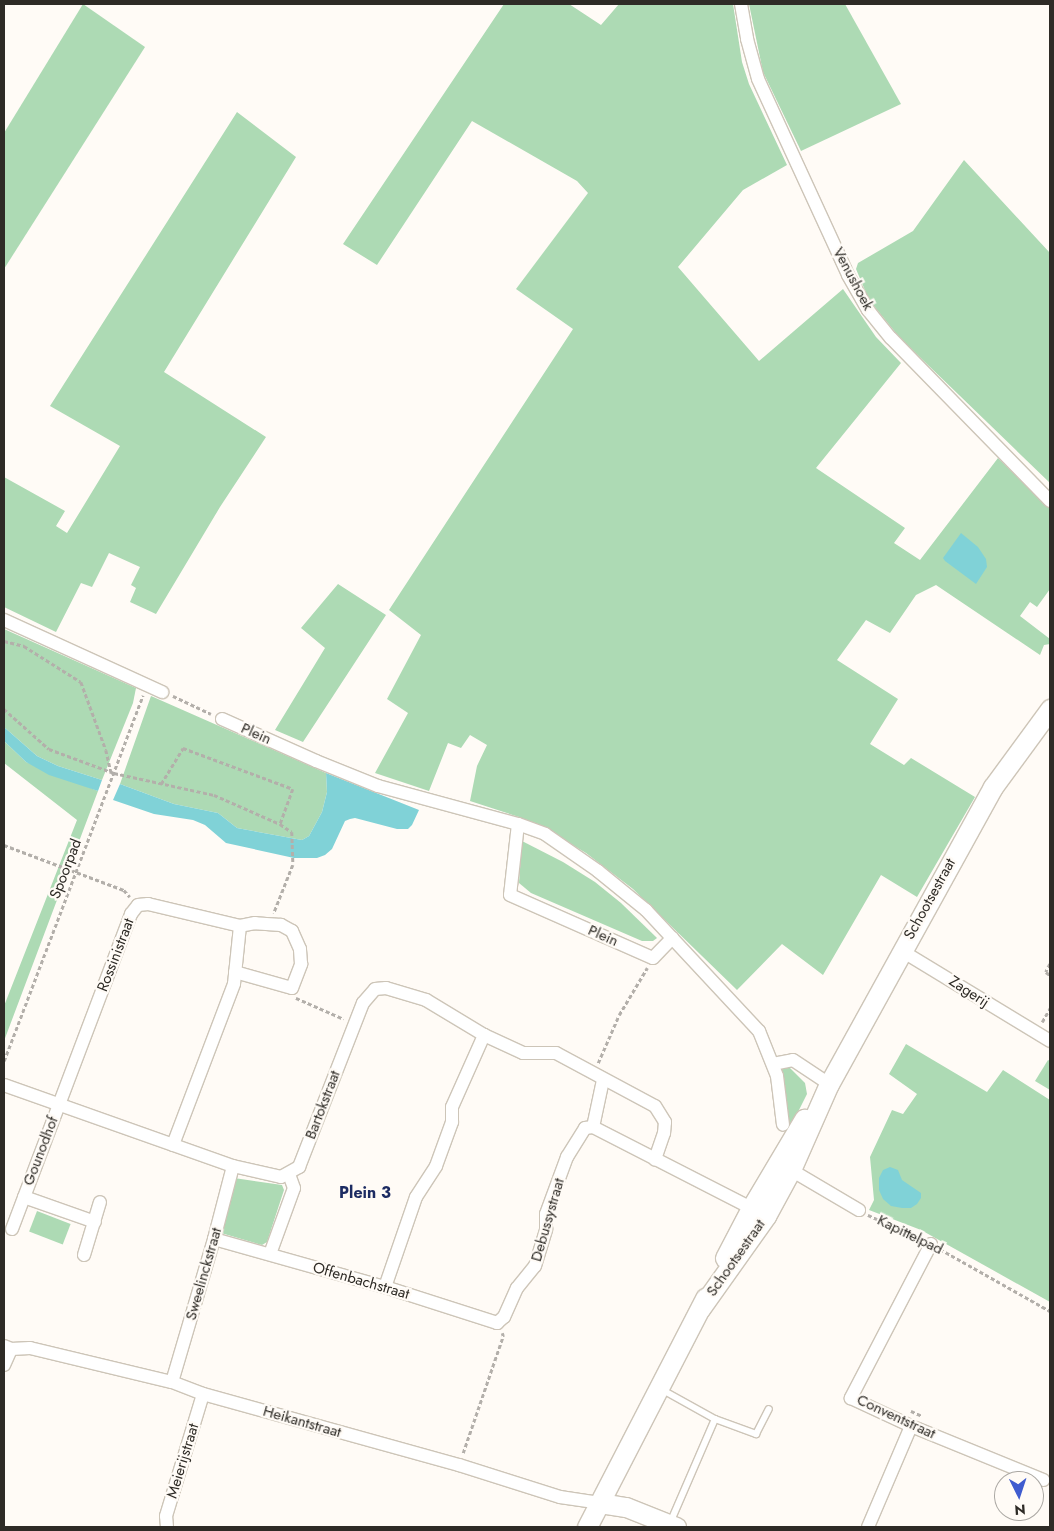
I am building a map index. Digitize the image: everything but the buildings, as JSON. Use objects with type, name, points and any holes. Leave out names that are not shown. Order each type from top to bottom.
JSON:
[{"type":"main road","name":"Schootsestraat","points":[[587,1527],[700,1309],[758,1212],[791,1170],[826,1090],[993,787],[1050,709]]},
{"type":"main road","name":"Schootsestraat","points":[[758,1212],[786,1146],[826,1090]]},
{"type":"main road","points":[[600,1503],[626,1506],[673,1526]]},
{"type":"street","name":"Venushoek","points":[[741,4],[747,39],[758,79],[848,275],[868,310],[891,338],[1050,502]]},
{"type":"street","points":[[4,620],[162,692]]},
{"type":"street","name":"Plein","points":[[222,718],[316,761],[378,786],[518,824],[545,834],[598,871],[646,910],[759,1030],[777,1076],[783,1125]]},
{"type":"street","name":"Plein","points":[[518,824],[510,894],[653,958]]},
{"type":"street","name":"Rossinistraat","points":[[59,1105],[131,914],[138,905],[148,904],[240,926],[281,925],[292,931],[300,949],[301,964],[292,988]]},
{"type":"street","points":[[173,1145],[234,984],[240,926]]},
{"type":"street","points":[[653,958],[672,938]]},
{"type":"street","name":"Zagerij","points":[[902,951],[1050,1041]]},
{"type":"street","points":[[235,972],[292,988]]},
{"type":"street","name":"Bartokstraat","points":[[289,1174],[299,1167],[363,1003],[375,989],[386,988],[426,1000],[484,1035],[523,1053],[556,1053],[598,1077],[656,1106],[665,1122],[664,1133],[655,1159]]},
{"type":"street","points":[[385,1287],[416,1197],[436,1166],[452,1122],[452,1107],[484,1035]]},
{"type":"street","points":[[773,1064],[793,1060],[826,1090]]},
{"type":"street","points":[[598,1077],[593,1127],[758,1212]]},
{"type":"street","points":[[4,1085],[232,1166],[281,1177],[289,1174],[294,1188],[270,1254]]},
{"type":"street","name":"Gounodhof","points":[[12,1229],[59,1105]]},
{"type":"street","name":"Debussystraat","points":[[500,1320],[517,1288],[535,1266],[546,1229],[546,1214],[567,1157],[585,1128],[593,1127]]},
{"type":"street","points":[[786,1146],[791,1170]]},
{"type":"street","name":"Sweelinckstraat","points":[[172,1382],[214,1239],[232,1166]]},
{"type":"street","name":"Kapittelpad","points":[[791,1170],[859,1210]]},
{"type":"street","name":"Gounodhof","points":[[24,1197],[95,1222]]},
{"type":"street","points":[[84,1255],[100,1202]]},
{"type":"street","name":"Offenbachstraat","points":[[214,1239],[500,1320]]},
{"type":"street","name":"Conventstraat","points":[[931,1244],[851,1398],[911,1426],[1021,1471]]},
{"type":"street","points":[[4,1365],[7,1348]]},
{"type":"street","name":"Heikantstraat","points":[[7,1348],[30,1348],[172,1382],[203,1394],[459,1465],[560,1497],[600,1503]]},
{"type":"street","name":"Meierijstraat","points":[[166,1521],[203,1394]]},
{"type":"street","points":[[868,1527],[911,1426]]},
{"type":"lane","points":[[659,1388],[715,1420],[756,1434],[769,1409]]},
{"type":"lane","points":[[673,1526],[715,1420]]},
{"type":"path","points":[[4,641],[24,646],[81,682],[106,750],[112,773]]},
{"type":"path","name":"Spoorpad","points":[[4,1061],[78,872],[112,773],[148,685]]},
{"type":"path","name":"Plein","points":[[162,692],[222,718]]},
{"type":"path","points":[[4,709],[49,749],[112,773],[214,795],[280,824],[292,832],[293,865],[270,924]]},
{"type":"path","points":[[160,784],[183,748],[293,788],[280,824]]},
{"type":"path","points":[[4,845],[124,890],[138,905]]},
{"type":"path","points":[[598,1077],[619,1015],[653,958]]},
{"type":"path","points":[[1050,964],[1046,972],[1050,975]]},
{"type":"path","points":[[292,988],[289,994],[355,1023]]},
{"type":"path","points":[[1036,1033],[1050,1008]]},
{"type":"path","name":"Kapittelpad","points":[[859,1210],[931,1244],[1050,1311]]},
{"type":"path","points":[[459,1465],[503,1336],[500,1320]]},
{"type":"green space","points":[[83,4],[145,47],[4,269],[4,133]]},
{"type":"green space","points":[[504,4],[569,4],[601,25],[619,4],[733,4],[742,62],[749,84],[787,165],[743,190],[678,267],[759,361],[843,289],[876,337],[901,363],[816,468],[905,528],[894,543],[920,560],[998,458],[1050,509],[1050,589],[1037,607],[1030,602],[1020,616],[1050,639],[1050,644],[1044,645],[1040,655],[936,585],[916,595],[890,633],[866,620],[837,660],[898,699],[870,744],[904,765],[911,758],[975,797],[917,897],[881,875],[823,975],[782,944],[737,990],[633,889],[586,853],[551,832],[519,817],[470,801],[477,766],[487,745],[470,735],[461,748],[448,743],[429,791],[375,773],[408,713],[387,699],[421,635],[389,610],[573,329],[516,289],[588,193],[577,181],[472,121],[377,265],[343,244]]},
{"type":"green space","points":[[749,4],[845,4],[901,104],[801,151],[763,72]]},
{"type":"green space","points":[[237,112],[296,157],[164,372],[266,437],[220,507],[156,614],[130,602],[136,588],[131,585],[140,567],[109,553],[92,587],[81,583],[56,632],[4,607],[4,477],[65,511],[56,526],[67,533],[120,446],[50,406]]},
{"type":"green space","points":[[964,160],[1050,253],[1050,483],[900,338],[869,300],[856,269],[858,263],[913,231]]},
{"type":"green space","points":[[338,584],[386,615],[303,742],[275,730],[325,648],[301,628]]},
{"type":"green space","points":[[4,629],[136,688],[133,703],[102,780],[58,766],[37,756],[4,727]]},
{"type":"green space","points":[[151,696],[326,773],[327,792],[322,812],[309,836],[302,840],[237,828],[218,813],[174,804],[120,784]]},
{"type":"green space","points":[[4,741],[26,762],[98,791],[4,1041],[4,1006],[77,820],[4,763]]},
{"type":"green space","points":[[522,841],[563,862],[595,882],[621,903],[657,938],[653,941],[642,941],[531,893],[519,883]]},
{"type":"green space","points":[[906,1044],[987,1092],[1003,1070],[1050,1100],[1050,1302],[921,1230],[869,1210],[874,1200],[870,1157],[892,1110],[903,1114],[917,1094],[889,1074]]},
{"type":"green space","points":[[1048,1060],[1050,1061],[1050,1090],[1035,1081]]},
{"type":"green space","points":[[784,1062],[805,1083],[807,1094],[788,1132],[780,1068]]},
{"type":"green space","points":[[234,1178],[282,1185],[284,1190],[267,1242],[262,1245],[221,1233]]},
{"type":"green space","points":[[37,1211],[71,1224],[63,1244],[29,1232]]},
{"type":"water","points":[[961,533],[978,547],[986,559],[987,567],[976,584],[943,558]]},
{"type":"water","points":[[4,727],[37,756],[58,766],[102,780],[98,791],[49,775],[26,762],[4,741]]},
{"type":"water","points":[[326,773],[419,810],[412,825],[408,829],[397,829],[355,818],[350,819],[345,821],[332,849],[325,855],[317,858],[294,858],[226,843],[205,825],[193,820],[154,814],[113,800],[120,784],[174,804],[218,813],[237,828],[302,840],[309,836],[322,812],[327,792]]},
{"type":"water","points":[[890,1167],[898,1170],[902,1180],[921,1193],[921,1198],[917,1204],[911,1208],[891,1206],[883,1199],[879,1190],[879,1178],[883,1170]]},
{"type":"district","name":"Plein 3","points":[[365,1193]]}]
